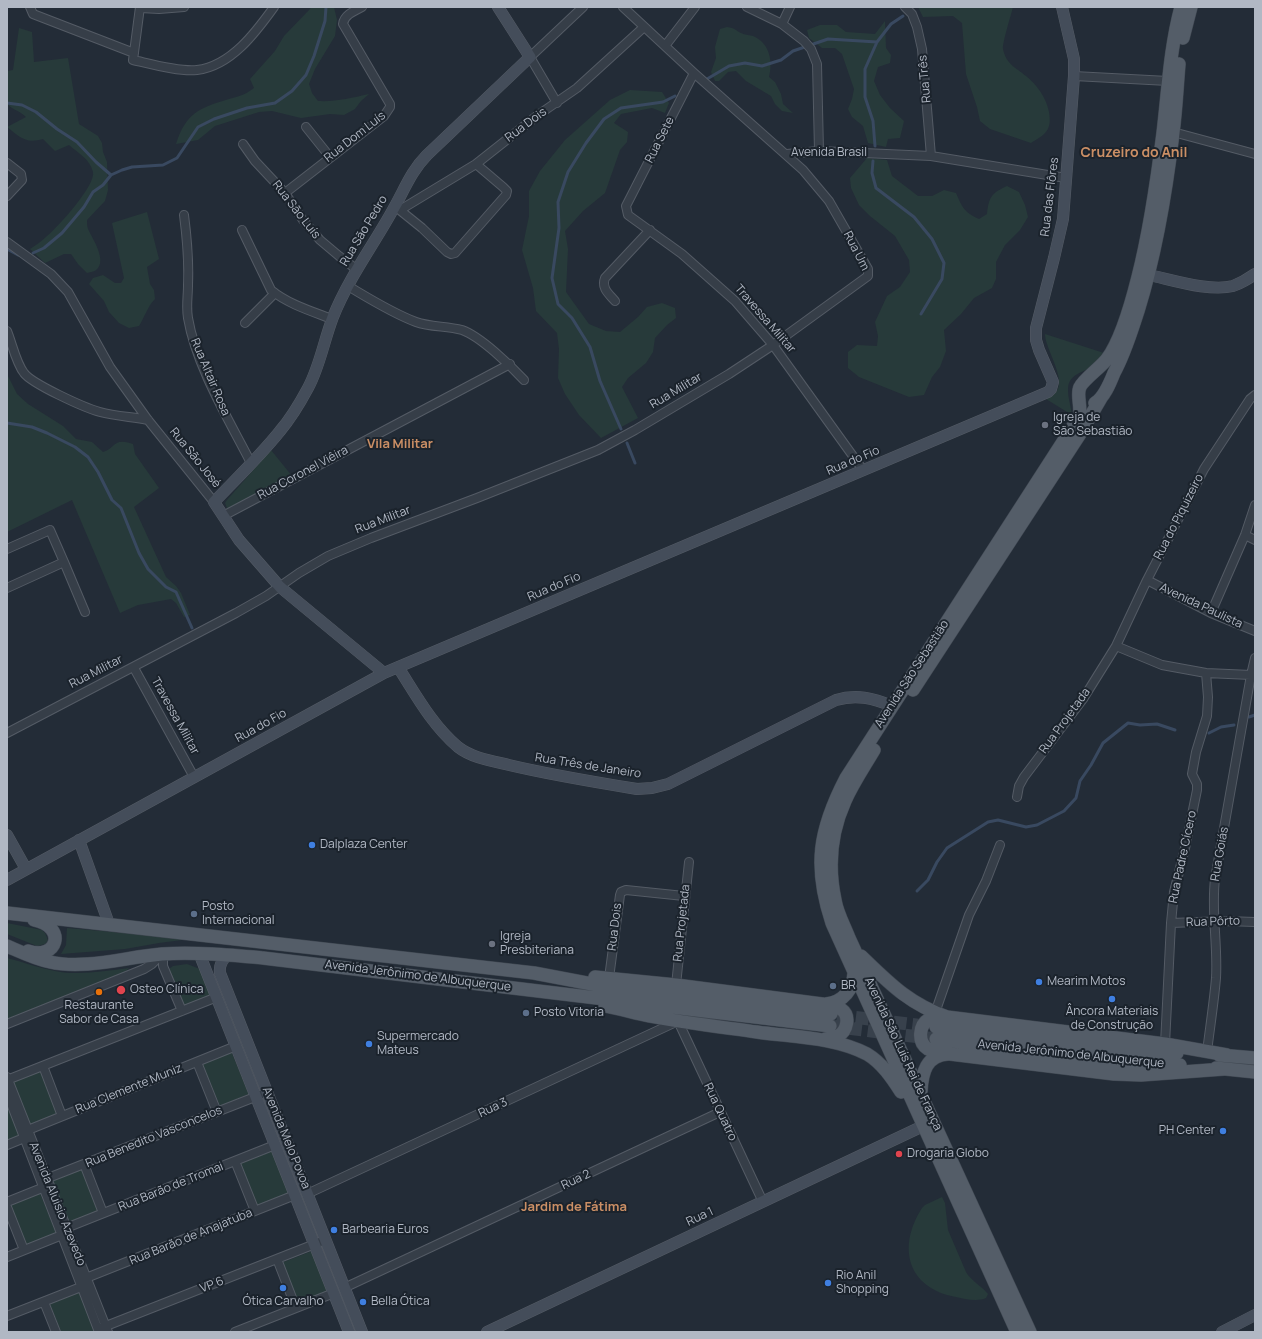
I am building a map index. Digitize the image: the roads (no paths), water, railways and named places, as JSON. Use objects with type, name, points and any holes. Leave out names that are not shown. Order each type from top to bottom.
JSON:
[{"type":"main road","points":[[1084,382],[1091,379],[1098,382],[1102,388],[1102,397],[1095,403],[1084,401],[1079,395],[1080,388],[1084,382],[1101,366],[1115,347],[1138,276],[1155,191],[1173,44],[1181,7]]},
{"type":"main road","name":"Avenida São Sebastião","points":[[855,950],[840,919],[832,881],[831,861],[833,839],[838,820],[845,801],[855,782],[900,708],[1076,441],[1102,397],[1119,364],[1129,339],[1149,275],[1159,227],[1173,132],[1182,45],[1191,7]]},
{"type":"main road","name":"Avenida São Sebastião","points":[[854,973],[832,923],[822,885],[820,864],[822,846],[825,828],[831,809],[841,788],[892,706],[1076,421],[1080,410],[1079,395]]},
{"type":"main road","points":[[7,913],[44,922],[52,929],[55,939],[51,948],[39,953],[32,953],[7,946]]},
{"type":"main road","name":"Avenida Jerônimo de Albuquerque","points":[[7,913],[534,974],[613,988],[831,1020],[555,993],[327,965],[227,955],[199,953],[162,954],[103,962],[61,964],[37,959],[7,946]]},
{"type":"main road","points":[[855,950],[902,994],[923,1008],[941,1015],[1165,1044],[1227,1055]]},
{"type":"main road","name":"Avenida São Luís Rei de França","points":[[855,950],[1030,1332]]},
{"type":"main road","points":[[822,1004],[835,1002],[846,995],[852,985],[854,973]]},
{"type":"main road","name":"Avenida São Luís Rei de França","points":[[854,973],[1017,1332]]},
{"type":"main road","points":[[534,974],[609,978],[676,985],[822,1004],[838,1007],[842,1010],[846,1017],[846,1028],[841,1034],[835,1037],[810,1039]]},
{"type":"main road","points":[[555,993],[648,1016],[810,1039],[847,1046],[875,1060],[896,1084],[923,1126]]},
{"type":"main road","points":[[941,1015],[928,1020],[922,1026],[920,1036],[923,1044],[928,1048],[950,1054]]},
{"type":"main road","name":"Avenida Jerônimo de Albuquerque","points":[[1255,1058],[1227,1055],[1130,1051],[936,1033],[1128,1063],[1197,1066],[1255,1072]]},
{"type":"main road","points":[[921,1093],[922,1077],[927,1065],[936,1057],[946,1053],[1129,1075],[1224,1069]]},
{"type":"street","points":[[30,7],[33,14],[134,56],[177,68],[196,70],[208,68],[232,54],[263,22],[274,7]]},
{"type":"street","points":[[134,56],[140,8],[159,9],[184,7]]},
{"type":"street","name":"Rua Dom Luís","points":[[285,193],[384,116],[390,107],[386,97],[343,24],[346,16],[362,7]]},
{"type":"street","points":[[498,7],[557,103]]},
{"type":"street","name":"Rua São Pedro","points":[[214,502],[281,431],[309,386],[332,319],[356,269],[397,208],[408,179],[422,160],[583,7]]},
{"type":"street","name":"Avenida Brasil","points":[[623,7],[764,136],[787,154],[819,151],[931,156],[1066,178]]},
{"type":"street","points":[[665,46],[695,7]]},
{"type":"street","points":[[747,7],[782,24],[812,49],[817,64],[819,151]]},
{"type":"street","points":[[782,24],[790,7]]},
{"type":"street","name":"Rua Três","points":[[905,7],[912,14],[917,27],[922,49],[931,156]]},
{"type":"street","name":"Rua das Flôres","points":[[1052,386],[1052,378],[1036,340],[1036,328],[1063,219],[1074,59],[1062,7]]},
{"type":"street","name":"Rua Dois","points":[[397,208],[476,164],[538,115],[577,88],[644,27]]},
{"type":"street","name":"Rua Sete","points":[[626,206],[694,73]]},
{"type":"street","points":[[1074,76],[1168,81]]},
{"type":"street","points":[[306,128],[330,157]]},
{"type":"street","points":[[1173,132],[1255,154]]},
{"type":"street","name":"Rua São Luís","points":[[243,144],[255,161],[285,193],[303,220],[320,240],[356,269]]},
{"type":"street","name":"Rua Um","points":[[773,345],[866,278],[869,272],[829,201],[803,170],[787,154]]},
{"type":"street","points":[[7,163],[21,174],[22,180],[7,196]]},
{"type":"street","points":[[397,208],[422,228],[447,252],[451,254],[455,253],[506,195],[506,191],[503,187],[476,164]]},
{"type":"street","name":"Travessa Militar","points":[[626,206],[628,215],[682,254],[735,301],[773,345],[863,470]]},
{"type":"street","name":"Rua Altair Rosa","points":[[184,215],[188,284],[188,317],[194,344],[213,390],[251,464]]},
{"type":"street","points":[[242,230],[270,290],[298,306],[332,319]]},
{"type":"street","points":[[615,302],[604,288],[603,284],[605,278],[650,230]]},
{"type":"street","name":"Rua São José","points":[[7,242],[51,274],[68,292],[102,356],[148,420],[214,502],[239,540],[280,587],[384,673]]},
{"type":"street","points":[[1149,275],[1200,286],[1218,288],[1237,284],[1255,274]]},
{"type":"street","points":[[348,286],[392,312],[418,322],[450,327],[471,334],[510,364],[524,380]]},
{"type":"street","points":[[245,323],[274,293]]},
{"type":"street","points":[[7,330],[21,368],[31,379],[52,391],[100,412],[148,420]]},
{"type":"street","name":"Rua Militar","points":[[7,733],[236,614],[328,556],[598,450],[723,378],[773,345]]},
{"type":"street","name":"Rua Coronel Viêira","points":[[223,516],[510,364]]},
{"type":"street","name":"Rua do Fio","points":[[7,880],[384,673],[1048,392],[1052,386]]},
{"type":"street","name":"Rua do Piquizeiro","points":[[1116,646],[1146,580],[1204,469],[1253,400]]},
{"type":"street","points":[[1211,613],[1245,535],[1255,505]]},
{"type":"street","points":[[7,550],[50,530],[85,612]]},
{"type":"street","points":[[1245,535],[1255,540]]},
{"type":"street","points":[[7,588],[64,562]]},
{"type":"street","name":"Avenida Paulista","points":[[1146,580],[1211,613],[1255,631]]},
{"type":"street","points":[[1116,646],[1162,665],[1206,673],[1251,675]]},
{"type":"street","name":"Rua Projetada","points":[[1017,797],[1019,786],[1024,777],[1083,699],[1116,646]]},
{"type":"street","name":"Rua Goiás","points":[[1207,1052],[1216,978],[1216,945],[1213,898],[1215,879],[1255,658]]},
{"type":"street","name":"Rua Três de Janeiro","points":[[398,667],[427,712],[442,732],[460,748],[481,758],[534,770],[637,789],[652,788],[668,784],[836,700],[850,697],[868,697],[892,706]]},
{"type":"street","name":"Travessa Militar","points":[[134,668],[194,777]]},
{"type":"street","name":"Rua Padre Cícero","points":[[1165,1044],[1174,892],[1197,790],[1192,774],[1196,752],[1206,716],[1208,697],[1206,673]]},
{"type":"street","points":[[7,835],[26,869]]},
{"type":"street","points":[[79,840],[109,924]]},
{"type":"street","points":[[941,1015],[969,915],[986,881],[1000,845]]},
{"type":"street","name":"Rua Projetada","points":[[676,985],[684,896],[689,862]]},
{"type":"street","name":"Rua Dois","points":[[609,978],[621,892],[626,890],[684,896]]},
{"type":"street","name":"Rua Pôrto","points":[[1171,924],[1226,921],[1255,922]]},
{"type":"street","name":"Avenida Melo Povoa","points":[[199,953],[349,1332]]},
{"type":"street","points":[[162,954],[163,966],[182,1011]]},
{"type":"street","points":[[7,1024],[144,969],[152,964],[162,954]]},
{"type":"street","name":"Avenida Melo Povoa","points":[[227,955],[221,962],[220,973],[362,1332]]},
{"type":"street","points":[[8,1084],[42,1066],[217,997]]},
{"type":"street","name":"Rua Quatro","points":[[678,1021],[763,1202]]},
{"type":"street","name":"Rua 3","points":[[308,1194],[678,1021]]},
{"type":"street","name":"Rua Clemente Muniz","points":[[7,1145],[62,1116],[236,1046]]},
{"type":"street","points":[[197,1062],[217,1112]]},
{"type":"street","points":[[42,1066],[62,1116]]},
{"type":"street","name":"Avenida Aluisio Azevedo","points":[[8,1084],[45,1183],[86,1283],[102,1330]]},
{"type":"street","name":"Rua Benedito Vasconcelos","points":[[7,1202],[84,1164],[267,1092]]},
{"type":"street","name":"Rua 2","points":[[344,1288],[720,1112]]},
{"type":"street","name":"Rua 1","points":[[487,1332],[923,1126]]},
{"type":"street","name":"Rua Barão de Tromai","points":[[7,1257],[103,1213],[275,1145]]},
{"type":"street","points":[[235,1161],[255,1211]]},
{"type":"street","points":[[84,1164],[103,1213]]},
{"type":"street","name":"Rua Barão de Anajatuba","points":[[7,1316],[44,1302],[295,1195]]},
{"type":"street","points":[[7,1207],[24,1250]]},
{"type":"street","name":"VP 6","points":[[102,1330],[325,1240]]},
{"type":"street","points":[[277,1259],[296,1308]]},
{"type":"street","points":[[235,1332],[334,1293]]},
{"type":"street","points":[[44,1302],[56,1332]]},
{"type":"street","points":[[1222,1332],[1255,1315]]},
{"type":"waterway","points":[[33,253],[44,248],[62,233],[84,207],[93,192],[103,185],[111,175],[132,167],[163,165],[177,158],[198,127],[214,119],[247,108],[275,103],[292,91],[306,75],[314,56],[325,21],[326,7]]},
{"type":"waterway","points":[[875,146],[873,121],[865,97],[865,69],[877,42],[891,24],[903,16]]},
{"type":"waterway","points":[[707,79],[729,66],[745,63],[762,66],[781,60],[793,51],[828,39],[877,42]]},
{"type":"waterway","points":[[621,429],[600,381],[590,347],[572,318],[558,304],[552,278],[559,228],[558,202],[568,172],[586,143],[604,119],[621,108],[663,102],[675,96]]},
{"type":"waterway","points":[[7,103],[22,105],[36,112],[57,129],[77,142],[111,175]]},
{"type":"waterway","points":[[873,161],[872,173],[876,188],[914,217],[932,239],[944,263],[942,279],[921,314]]},
{"type":"waterway","points":[[7,249],[18,255]]},
{"type":"waterway","points":[[7,423],[32,427],[47,433],[75,447],[88,457],[98,472],[112,500],[121,508],[139,553],[148,569],[166,587],[176,592],[192,628]]},
{"type":"waterway","points":[[627,443],[635,463]]},
{"type":"waterway","points":[[1249,717],[1255,715]]},
{"type":"waterway","points":[[917,891],[928,880],[937,862],[947,848],[988,822],[998,820],[1026,827],[1037,825],[1064,811],[1076,798],[1080,781],[1103,743],[1128,723],[1140,725],[1157,724],[1175,730]]},
{"type":"waterway","points":[[1209,733],[1221,727],[1234,725]]},
{"type":"tunnel","points":[[837,1015],[932,1027]]},
{"type":"tunnel","points":[[830,1026],[936,1039]]},
{"type":"place","name":"Igreja de São Sebastião","points":[[1045,425]]},
{"type":"place","name":"Dalplaza Center","points":[[312,845]]},
{"type":"place","name":"Posto Internacional","points":[[194,914]]},
{"type":"place","name":"Igreja Presbiteriana","points":[[492,944]]},
{"type":"place","name":"Mearim Motos","points":[[1039,982]]},
{"type":"place","name":"BR","points":[[833,986]]},
{"type":"place","name":"Osteo Clínica","points":[[121,990]]},
{"type":"place","name":"Restaurante Sabor de Casa","points":[[99,992]]},
{"type":"place","name":"Âncora Materiais de Construção","points":[[1112,999]]},
{"type":"place","name":"Posto Vitoria","points":[[526,1013]]},
{"type":"place","name":"Supermercado Mateus","points":[[369,1044]]},
{"type":"place","name":"PH Center","points":[[1223,1131]]},
{"type":"place","name":"Drogaria Globo","points":[[899,1154]]},
{"type":"place","name":"Barbearia Euros","points":[[334,1230]]},
{"type":"place","name":"Rio Anil Shopping","points":[[828,1283]]},
{"type":"place","name":"Ótica Carvalho","points":[[283,1288]]},
{"type":"place","name":"Bella Ótica","points":[[363,1302]]},
{"type":"district","name":"Cruzeiro do Anil","points":[[1134,153]]},
{"type":"district","name":"Vila Militar","points":[[400,444]]},
{"type":"district","name":"Jardim de Fátima","points":[[574,1207]]}]
